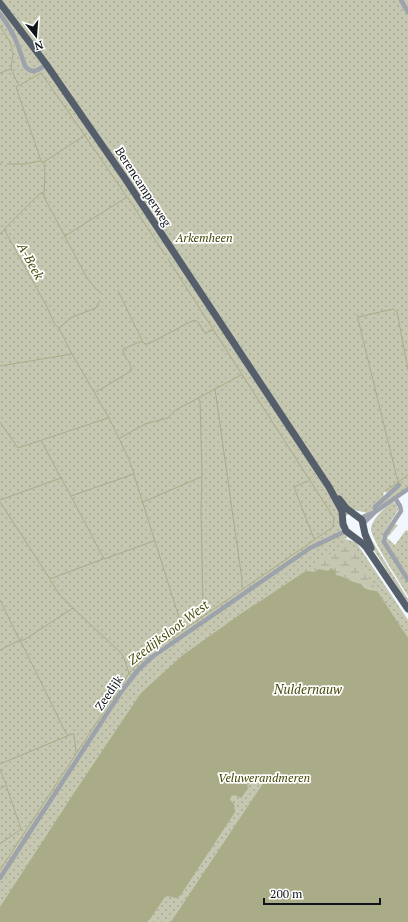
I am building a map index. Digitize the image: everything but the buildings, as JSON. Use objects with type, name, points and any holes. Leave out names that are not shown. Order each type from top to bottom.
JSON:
[{"type":"main road","name":"Berencamperweg","points":[[0,3],[46,64],[124,177],[329,487],[342,511],[344,520]]},
{"type":"main road","name":"Berencamperweg","points":[[329,487],[346,508],[361,521]]},
{"type":"main road","points":[[377,563],[361,521],[352,514],[347,515],[344,520],[346,531],[362,543],[408,609]]},
{"type":"main road","points":[[353,535],[360,534],[361,521]]},
{"type":"street","points":[[401,0],[408,12]]},
{"type":"street","points":[[0,14],[10,26],[15,36],[25,66],[28,70],[37,70],[46,64]]},
{"type":"street","points":[[375,512],[375,507],[399,485]]},
{"type":"street","points":[[361,521],[408,489]]},
{"type":"street","points":[[395,498],[401,511],[386,533],[384,542],[408,580]]},
{"type":"street","name":"Zeedijk","points":[[0,878],[121,692],[138,670],[152,657],[310,548],[346,531]]},
{"type":"green space","name":"Arkemheen","points":[[0,0],[408,0],[408,487],[378,508],[388,493],[383,493],[384,496],[371,512],[367,513],[355,510],[341,519],[341,530],[352,539],[347,537],[345,539],[356,542],[408,620],[408,922],[0,922]]},
{"type":"green space","points":[[393,502],[397,504],[398,510],[382,536],[382,540],[408,583],[408,596],[375,541],[371,528],[379,514]]},
{"type":"green space","points":[[394,524],[398,525],[387,538],[395,545],[406,530],[408,531],[408,577],[386,543],[386,537]]},
{"type":"green space","points":[[371,539],[408,599],[408,604],[368,541]]},
{"type":"green space","points":[[348,542],[377,591],[372,591],[361,584],[350,581],[328,571],[306,571]]},
{"type":"water","name":"Nuldernauw","points":[[331,568],[335,571],[336,575],[361,584],[372,591],[377,591],[408,638],[408,922],[171,922],[262,785],[262,779],[257,775],[252,776],[247,786],[249,787],[241,798],[234,795],[230,797],[230,800],[234,804],[235,812],[180,896],[176,898],[168,896],[165,897],[147,922],[0,922],[0,907],[141,693],[183,655],[242,613],[306,571],[314,572],[319,569],[328,571]]},
{"type":"waterway","points":[[0,26],[10,42],[13,54],[11,69],[18,84]]},
{"type":"waterway","points":[[0,73],[11,69]]},
{"type":"waterway","points":[[44,162],[41,161],[16,87],[41,73],[127,197],[65,236]]},
{"type":"waterway","name":"A-Beek","points":[[0,366],[72,354],[4,229],[39,194],[44,192],[44,162],[85,135]]},
{"type":"waterway","points":[[7,164],[25,164],[40,161]]},
{"type":"waterway","points":[[44,193],[44,197],[87,278],[101,293]]},
{"type":"waterway","points":[[128,198],[165,255]]},
{"type":"waterway","name":"A-Beek","points":[[0,234],[4,230]]},
{"type":"waterway","name":"Zeedijksloot West","points":[[0,870],[129,673],[143,659],[160,646],[333,527],[334,518],[168,259]]},
{"type":"waterway","points":[[118,291],[142,340]]},
{"type":"waterway","points":[[59,328],[72,317],[96,308],[100,300]]},
{"type":"waterway","points":[[359,317],[393,309],[397,312],[408,370]]},
{"type":"waterway","points":[[357,315],[398,482]]},
{"type":"waterway","points":[[96,392],[131,371],[131,365],[123,352],[123,349],[142,341],[145,344],[148,344],[194,320],[198,322],[205,333],[213,330]]},
{"type":"waterway","points":[[72,354],[109,418],[129,459],[183,630]]},
{"type":"waterway","points":[[120,438],[145,424],[168,418],[174,411],[241,375]]},
{"type":"waterway","points":[[215,389],[242,588]]},
{"type":"waterway","points":[[198,398],[200,401],[202,473],[201,511],[203,604],[201,617]]},
{"type":"waterway","points":[[0,422],[18,448],[108,418]]},
{"type":"waterway","points":[[42,442],[61,478]]},
{"type":"waterway","points":[[134,474],[71,496],[104,559],[154,541]]},
{"type":"waterway","points":[[387,490],[408,475]]},
{"type":"waterway","points":[[143,502],[201,477]]},
{"type":"waterway","points":[[0,500],[61,478],[71,496]]},
{"type":"waterway","points":[[308,481],[294,487],[314,539]]},
{"type":"waterway","points":[[0,502],[50,579],[103,559]]},
{"type":"waterway","points":[[0,600],[19,639],[24,640],[73,608],[60,595],[50,580]]},
{"type":"waterway","points":[[73,608],[121,653],[129,673]]},
{"type":"waterway","points":[[0,650],[20,640],[67,735]]},
{"type":"waterway","points":[[0,764],[72,734],[74,734],[76,752]]},
{"type":"waterway","points":[[0,769],[6,784]]},
{"type":"waterway","points":[[0,789],[6,785],[21,829],[0,844]]},
{"type":"park label","name":"Veluwerandmeren","points":[[264,778]]}]
